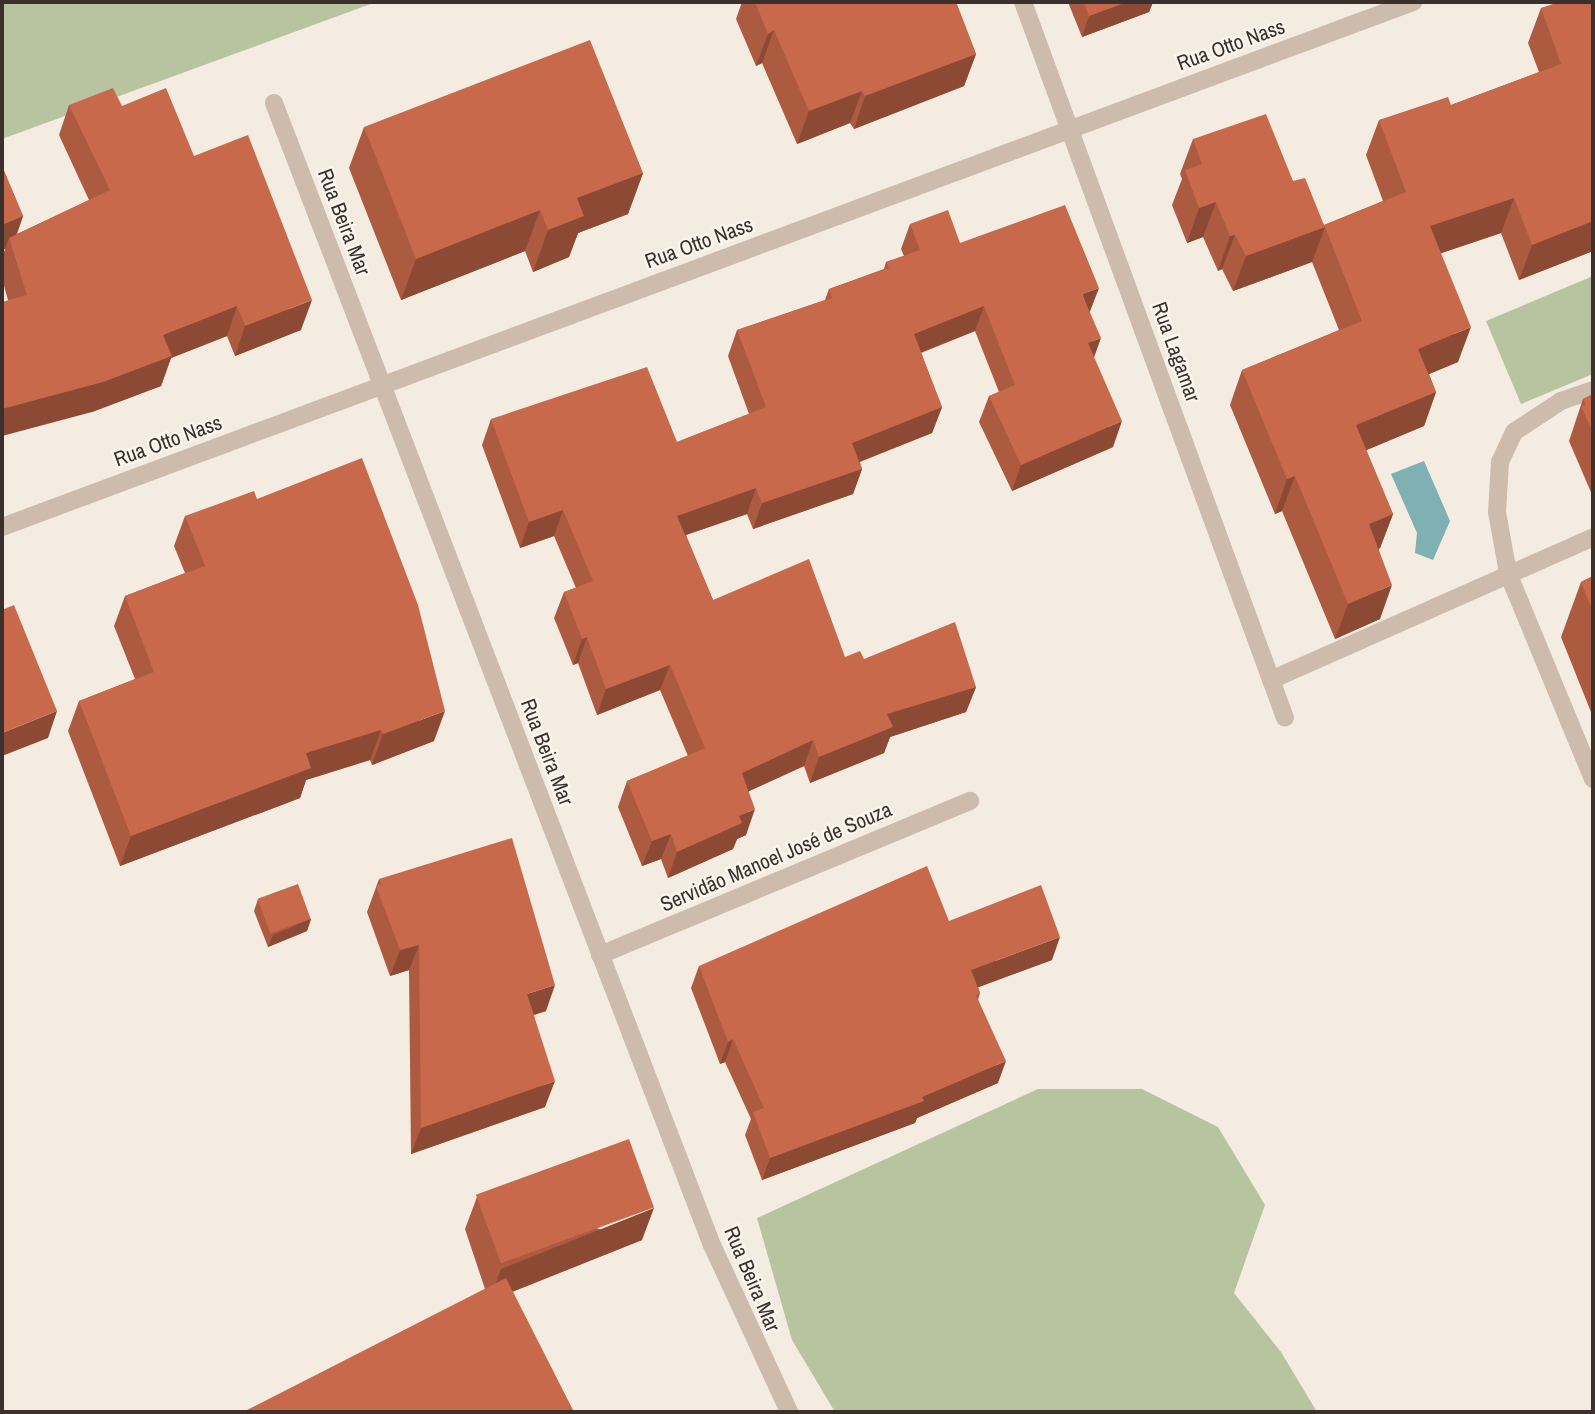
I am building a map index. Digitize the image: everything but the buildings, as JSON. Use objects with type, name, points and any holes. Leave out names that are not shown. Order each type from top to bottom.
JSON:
[{"type":"street","name":"Rua Lagamar","points":[[1023,2],[1285,718]]},
{"type":"street","name":"Rua Otto Nass","points":[[2,527],[1413,2]]},
{"type":"street","name":"Rua Beira Mar","points":[[274,103],[712,1245],[789,1412]]},
{"type":"street","points":[[1593,390],[1561,401],[1514,432],[1500,462],[1497,512],[1508,573],[1593,779]]},
{"type":"street","points":[[1271,680],[1593,537]]},
{"type":"street","name":"Servidão Manoel José de Souza","points":[[600,955],[970,801]]},
{"type":"green space","points":[[2,2],[376,2],[2,139]]},
{"type":"green space","points":[[1593,276],[1593,374],[1521,404],[1486,321]]},
{"type":"green space","points":[[1038,1089],[1142,1089],[1218,1127],[1265,1205],[1234,1293],[1281,1352],[1317,1412],[835,1412],[792,1340],[757,1218]]},
{"type":"water","points":[[1424,461],[1450,521],[1433,560],[1415,553],[1417,533],[1391,474]]}]
